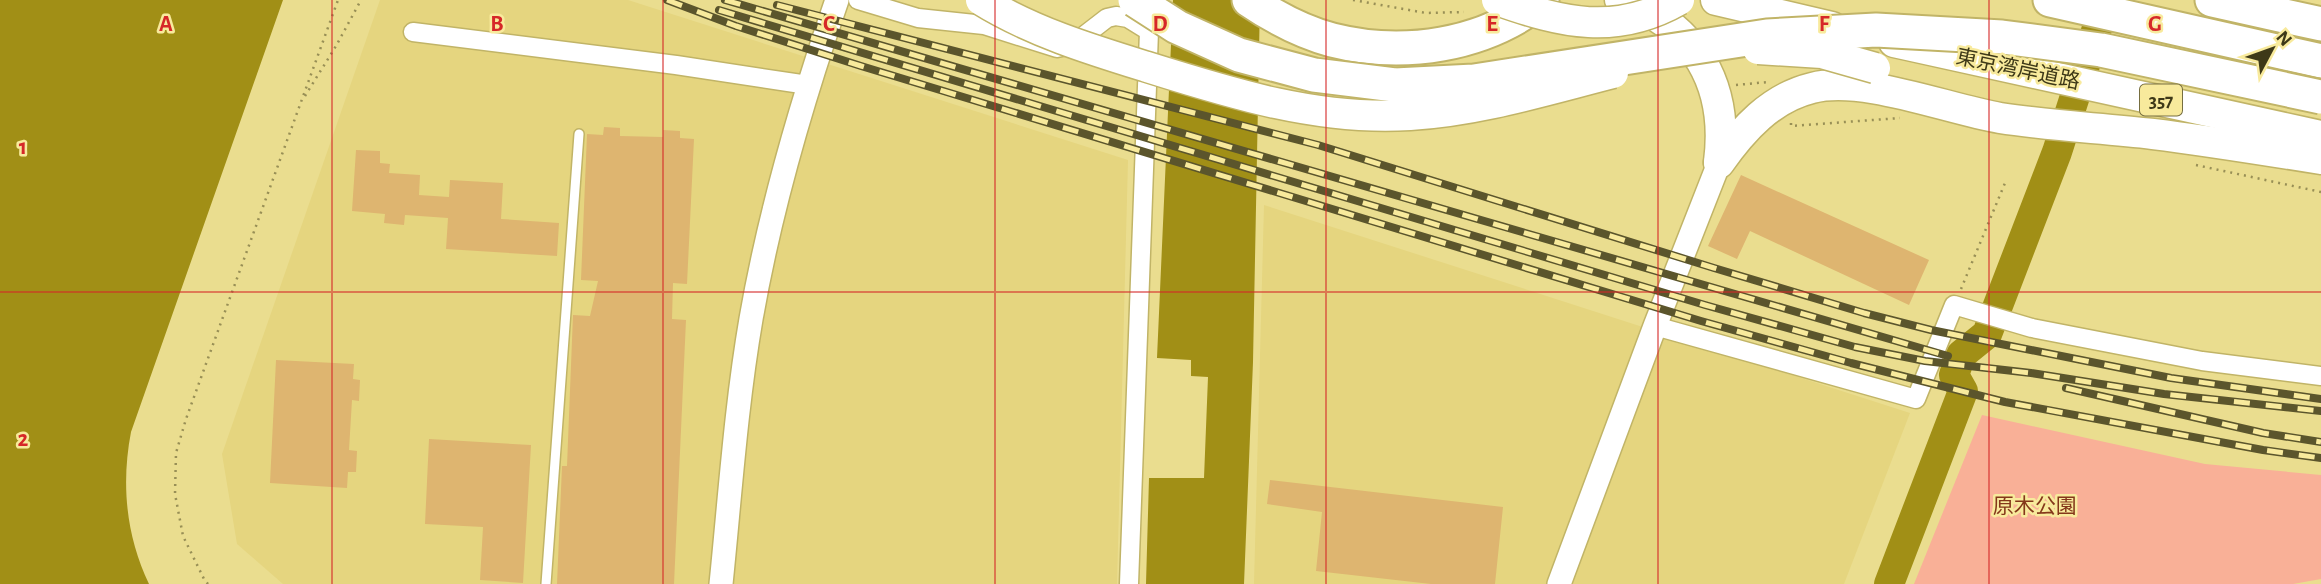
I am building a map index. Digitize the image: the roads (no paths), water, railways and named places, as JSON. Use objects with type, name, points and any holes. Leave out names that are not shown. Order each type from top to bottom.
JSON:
[{"type":"highway","points":[[981,0],[1031,26],[1075,43],[1215,88],[1280,104],[1346,114],[1441,113],[1480,106],[1650,63],[1752,49],[1822,53],[2000,109]]},
{"type":"highway","points":[[1012,0],[1046,20],[1109,49],[1215,88]]},
{"type":"highway","points":[[1135,0],[1177,27],[1239,55],[1314,75],[1395,85],[1474,81],[1767,36],[1876,30],[2002,37],[2075,46],[2321,97]]},
{"type":"highway","points":[[1249,0],[1296,27],[1331,40],[1392,48],[1419,48],[1470,37],[1516,18],[1542,0]]},
{"type":"highway","points":[[1497,0],[1539,15],[1599,23],[1643,17],[1679,0]]},
{"type":"highway","points":[[1620,0],[1658,17],[1673,27],[1696,51],[1707,71],[1718,103],[1723,137],[1719,163]]},
{"type":"highway","name":"東京湾岸道路","points":[[1716,0],[2321,136]]},
{"type":"highway","points":[[2050,0],[2321,61]]},
{"type":"highway","points":[[2212,0],[2321,24]]},
{"type":"highway","points":[[1719,163],[1740,134],[1776,103],[1814,87],[1834,85],[1870,88],[2321,159]]},
{"type":"street","points":[[720,584],[750,322],[772,216],[808,85],[837,0]]},
{"type":"street","points":[[858,0],[918,18],[984,25],[1057,48],[1072,45],[1107,18],[1116,16],[1128,18],[1149,31],[1129,584]]},
{"type":"street","points":[[413,32],[676,65],[808,85]]},
{"type":"street","points":[[1559,584],[1719,163]]},
{"type":"street","points":[[1655,326],[1916,399],[1954,305],[2032,328],[2202,361],[2321,376]]},
{"type":"lane","points":[[546,584],[579,134]]},
{"type":"waterway","points":[[1889,584],[1963,391],[1954,375],[1961,355],[1987,334],[2057,152],[2096,31],[2109,0]]},
{"type":"railway","points":[[667,0],[736,26],[861,66],[1701,321],[1851,363],[2005,402],[2263,450],[2321,458]]},
{"type":"railway","points":[[725,0],[1948,356]]},
{"type":"railway","points":[[777,5],[1318,145],[1864,313],[1931,330],[2171,378],[2321,399]]},
{"type":"railway","points":[[719,10],[1705,305],[1855,347],[1925,361],[2031,373],[2164,394],[2321,411]]},
{"type":"railway","points":[[2066,388],[2263,433],[2321,442]]},
{"type":"park label","name":"原木公園","points":[[2035,506]]}]
